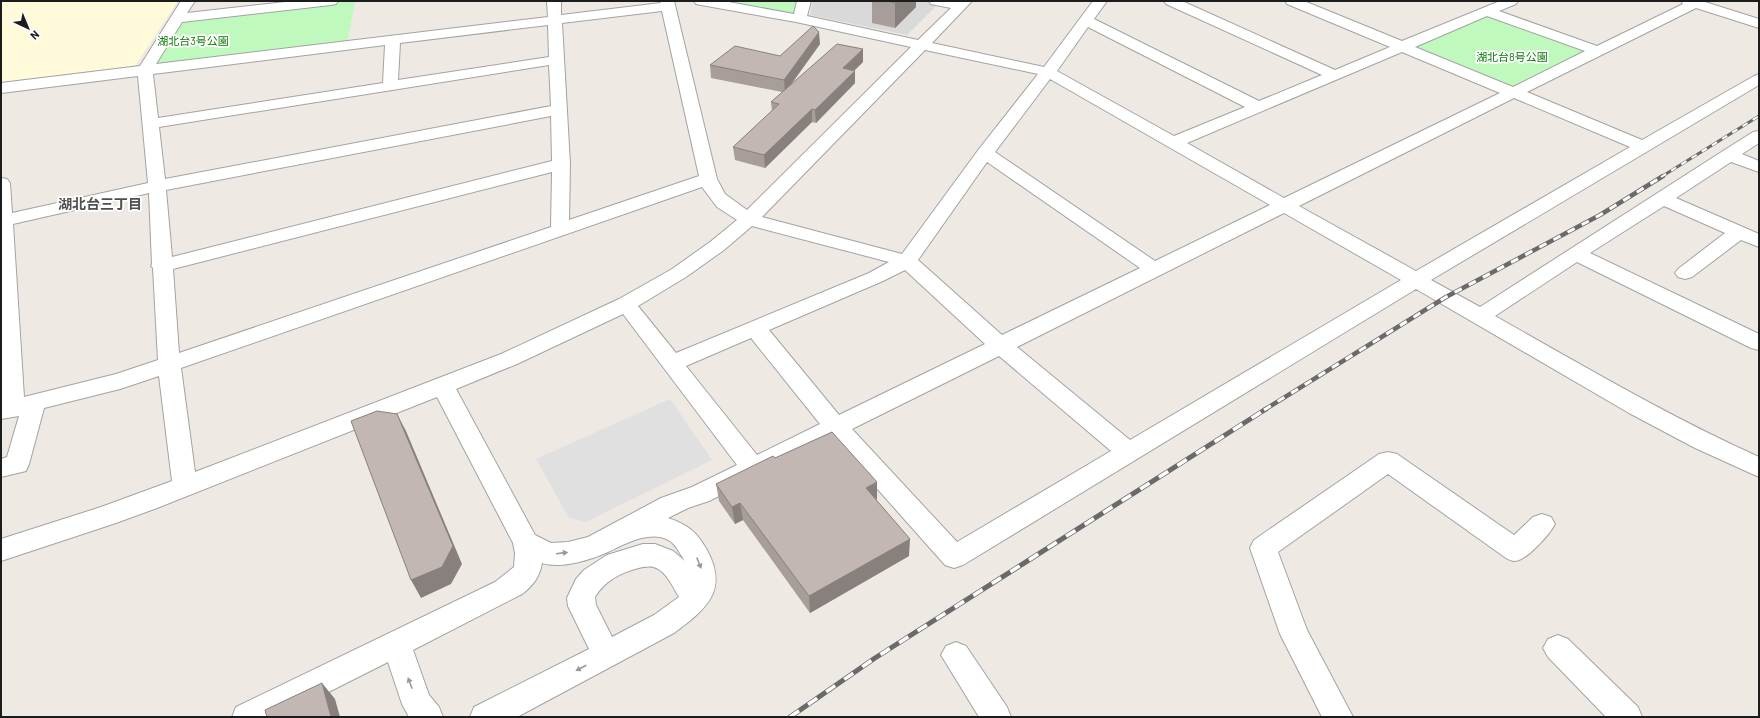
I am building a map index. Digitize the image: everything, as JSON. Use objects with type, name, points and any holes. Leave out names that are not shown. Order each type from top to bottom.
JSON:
[{"type":"street","points":[[185,487],[169,364],[161,266],[157,186],[145,70],[188,1]]},
{"type":"street","points":[[177,18],[331,1]]},
{"type":"street","points":[[554,1],[560,164],[560,231]]},
{"type":"street","points":[[701,1],[800,19],[1048,72],[1480,316],[1636,406],[1703,442],[1759,468]]},
{"type":"street","points":[[800,19],[804,1]]},
{"type":"street","points":[[936,1],[963,3]]},
{"type":"street","points":[[672,363],[876,277],[907,261],[985,153],[1048,72],[1100,1]]},
{"type":"street","points":[[1171,1],[1334,75]]},
{"type":"street","points":[[1173,143],[1511,1]]},
{"type":"street","points":[[526,543],[538,550],[552,554],[571,552],[597,545],[679,500],[700,494],[753,468],[835,426],[1001,346],[1154,269],[1514,93],[1694,2],[1759,24]]},
{"type":"street","points":[[1,88],[554,19],[667,3],[708,179],[711,190],[720,202],[749,219],[907,261],[1001,346],[1129,453]]},
{"type":"street","points":[[1,550],[107,516],[443,386],[558,337],[626,304],[686,268],[717,246],[749,219],[963,3]]},
{"type":"street","points":[[1307,3],[1403,46],[1643,146]]},
{"type":"street","points":[[1487,11],[1598,51]]},
{"type":"street","points":[[1086,20],[1258,107]]},
{"type":"street","points":[[390,86],[393,39]]},
{"type":"street","points":[[150,124],[556,60]]},
{"type":"street","points":[[755,328],[835,426],[954,557],[1416,280],[1759,79]]},
{"type":"street","points":[[2,221],[157,186],[557,110]]},
{"type":"street","points":[[1480,316],[1759,136]]},
{"type":"street","points":[[985,153],[1154,269]]},
{"type":"street","points":[[1729,155],[1759,167]]},
{"type":"street","points":[[161,266],[560,164]]},
{"type":"street","points":[[16,407],[120,381],[708,179]]},
{"type":"street","points":[[1,182],[2,221],[16,407],[17,464],[1,468]]},
{"type":"street","points":[[1662,198],[1759,241]]},
{"type":"street","points":[[1685,273],[1739,232]]},
{"type":"street","points":[[1576,254],[1759,343]]},
{"type":"street","points":[[626,304],[753,468]]},
{"type":"street","points":[[247,717],[513,586],[524,576],[530,564],[530,554],[526,543],[443,386]]},
{"type":"street","points":[[1338,717],[1294,634],[1264,548],[1388,461],[1515,550],[1542,524]]},
{"type":"street","points":[[681,535],[681,526],[685,511],[688,505],[700,494]]},
{"type":"street","points":[[485,717],[607,655],[664,624],[694,598],[702,587],[703,574],[699,559],[681,535],[660,528],[645,527],[623,532]]},
{"type":"street","points":[[607,655],[582,606],[581,597],[587,586],[600,574],[616,564],[637,556],[652,554],[664,559],[674,567],[694,598]]},
{"type":"street","points":[[396,644],[417,704],[428,717]]},
{"type":"street","points":[[1558,648],[1627,717]]},
{"type":"street","points":[[956,655],[996,717]]},
{"type":"shaded area","points":[[1,1],[178,1],[135,66],[1,82]]},
{"type":"shaded area","points":[[813,1],[941,1],[907,35],[810,15]]},
{"type":"shaded area","points":[[670,399],[712,460],[586,522],[569,518],[536,459]]},
{"type":"green space","name":"湖北台3号公園","points":[[331,1],[355,1],[347,45],[145,70],[177,18]]},
{"type":"green space","points":[[701,1],[804,1],[800,19]]},
{"type":"green space","name":"湖北台8号公園","points":[[1487,11],[1598,51],[1514,93],[1403,46]]},
{"type":"building","points":[[813,26],[819,32],[784,80],[710,65],[735,46],[780,56]]},
{"type":"building","points":[[837,44],[863,49],[843,68],[855,71],[815,110],[812,109],[764,155],[733,147],[779,104],[771,102]]},
{"type":"building","points":[[377,411],[397,414],[453,546],[442,567],[411,580],[351,421]]},
{"type":"building","points":[[832,432],[877,482],[866,488],[910,539],[809,596],[740,503],[732,507],[716,484],[773,456],[775,458]]},
{"type":"building","points":[[322,683],[331,717],[267,717],[265,710]]},
{"type":"railway","points":[[1661,177],[1759,116]]},
{"type":"railway","points":[[1264,410],[1446,297],[1600,215],[1663,176]]},
{"type":"railway","points":[[790,717],[875,658],[1266,409]]},
{"type":"district","name":"湖北台三丁目","points":[[100,203]]}]
